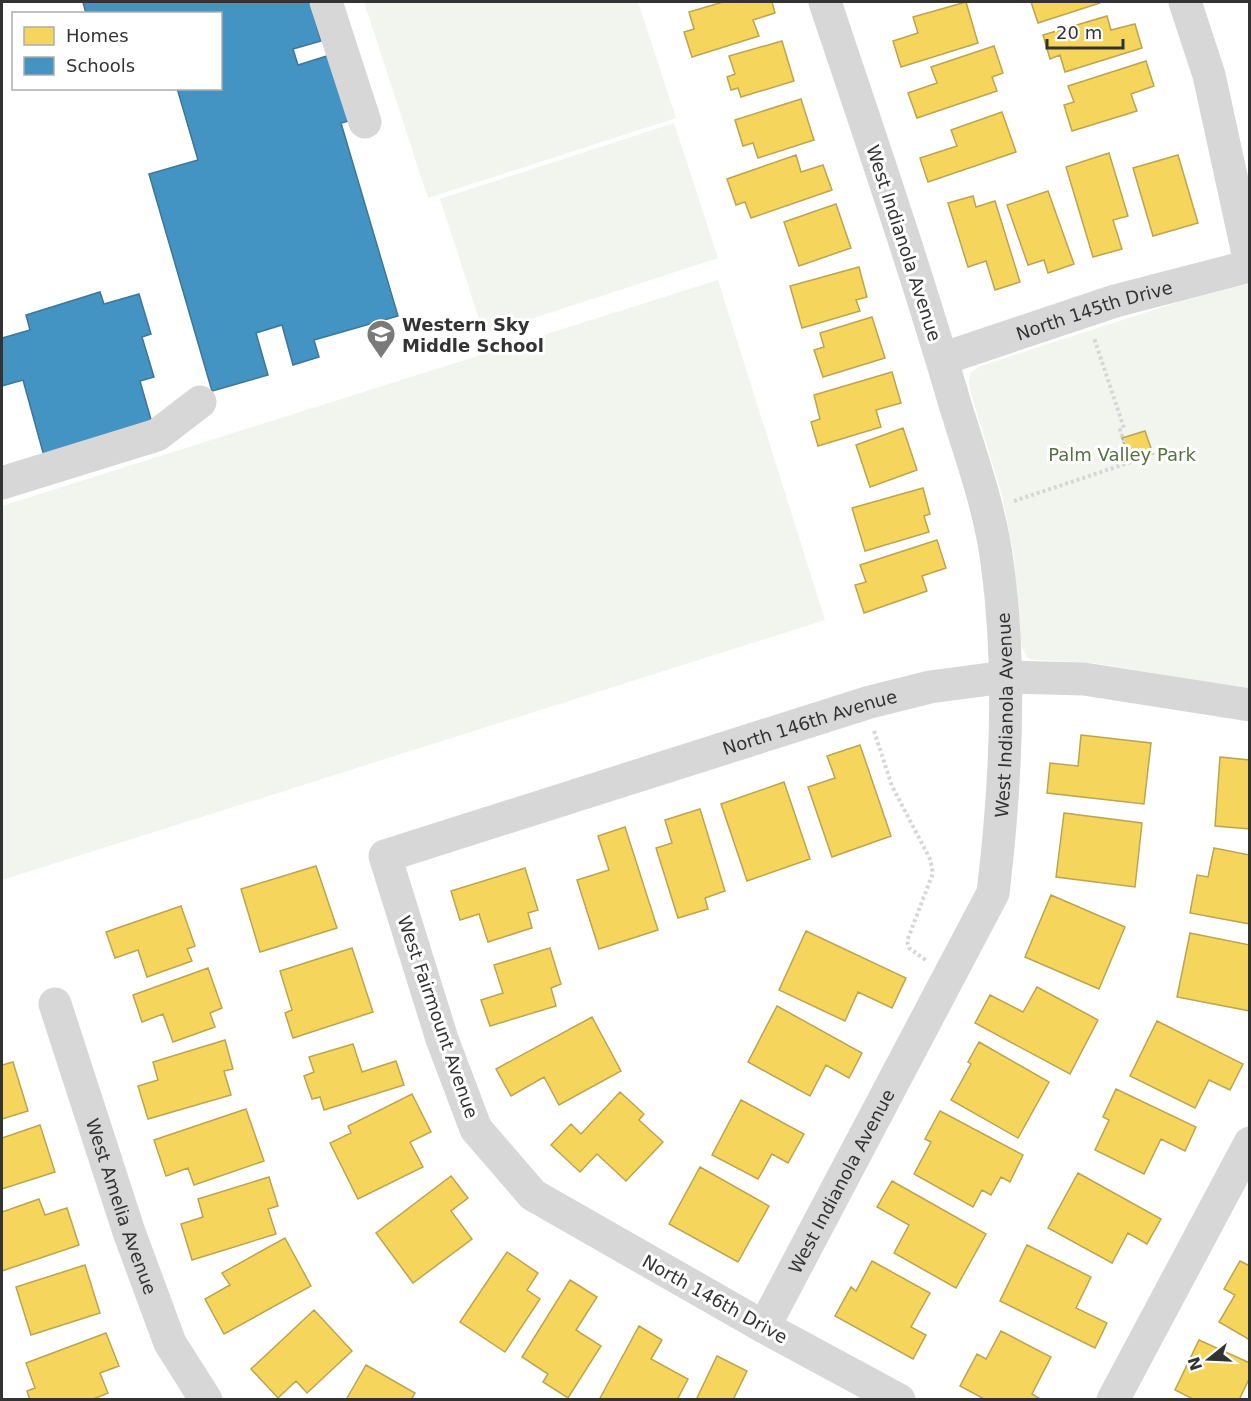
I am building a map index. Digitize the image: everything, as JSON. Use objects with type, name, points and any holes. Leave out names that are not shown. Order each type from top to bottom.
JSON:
[{"type":"street","points":[[326,2],[365,122]]},
{"type":"street","name":"West Indianola Avenue","points":[[764,1327],[993,893],[1002,817],[1005,677],[997,562],[987,509],[942,359],[825,2]]},
{"type":"street","points":[[1185,2],[1209,75],[1250,264]]},
{"type":"street","name":"North 145th Drive","points":[[942,359],[1115,301],[1250,264]]},
{"type":"street","points":[[2,483],[157,435],[200,402]]},
{"type":"street","name":"North 146th Avenue","points":[[385,856],[866,703],[930,687],[1005,677],[1084,679],[1250,705]]},
{"type":"street","name":"West Fairmount Avenue","points":[[385,856],[442,1039],[476,1129],[533,1195]]},
{"type":"street","name":"West Amelia Avenue","points":[[55,1004],[129,1232],[170,1343],[206,1400]]},
{"type":"street","points":[[1113,1400],[1250,1143]]},
{"type":"street","name":"North 146th Drive","points":[[533,1195],[764,1327],[899,1400]]},
{"type":"path","points":[[987,509],[1131,462],[1120,430],[1124,429],[1086,311]]},
{"type":"path","points":[[866,703],[888,777],[930,858],[933,873],[907,941],[909,948],[951,974]]},
{"type":"green space","points":[[364,2],[638,2],[676,118],[428,198]]},
{"type":"green space","points":[[674,123],[718,258],[484,334],[440,199]]},
{"type":"green space","points":[[718,280],[825,620],[2,880],[2,506]]},
{"type":"green space","name":"Palm Valley Park","points":[[1249,284],[1249,689],[1093,663],[1028,658],[1020,644],[1014,557],[1002,495],[970,390],[971,372],[981,366],[1184,300]]},
{"type":"building: Homes","points":[[723,2],[772,2],[775,13],[753,20],[759,36],[692,57],[684,32],[694,29],[689,12]]},
{"type":"building: Homes","points":[[966,2],[978,43],[901,67],[893,41],[918,33],[913,17]]},
{"type":"building: Homes","points":[[1031,2],[1100,2],[1100,3],[1038,23]]},
{"type":"building: Homes","points":[[1107,16],[1111,30],[1135,24],[1142,48],[1065,72],[1060,55],[1050,59],[1043,35]]},
{"type":"building: Homes","points":[[782,41],[794,81],[741,97],[738,88],[731,90],[727,77],[735,74],[729,56]]},
{"type":"building: Homes","points":[[994,46],[1003,73],[992,77],[997,91],[917,118],[908,93],[937,83],[931,67]]},
{"type":"building: Homes","points":[[1146,61],[1154,86],[1131,94],[1137,111],[1072,131],[1064,105],[1074,102],[1068,86]]},
{"type":"building: Homes","points":[[801,99],[814,140],[758,158],[753,143],[743,146],[735,120]]},
{"type":"building: Homes","points":[[1002,112],[1016,152],[928,182],[920,158],[957,146],[951,130]]},
{"type":"building: Homes","points":[[1109,153],[1128,216],[1113,220],[1122,249],[1093,257],[1066,167]]},
{"type":"building: Homes","points":[[796,155],[801,172],[823,165],[832,190],[751,218],[745,202],[736,205],[727,179]]},
{"type":"building: Homes","points":[[1178,155],[1198,223],[1153,236],[1133,168]]},
{"type":"building: Homes","points":[[1048,191],[1074,264],[1048,273],[1044,260],[1028,265],[1007,205]]},
{"type":"building: Homes","points":[[973,196],[976,207],[995,201],[1020,282],[995,290],[986,261],[968,267],[948,203]]},
{"type":"building: Homes","points":[[836,204],[851,248],[799,266],[784,222]]},
{"type":"building: Homes","points":[[859,267],[867,297],[856,300],[860,311],[802,328],[790,286]]},
{"type":"building: Homes","points":[[872,317],[885,358],[823,377],[814,350],[824,347],[820,333]]},
{"type":"building: Homes","points":[[892,372],[901,403],[876,410],[881,427],[818,446],[811,422],[820,419],[814,395]]},
{"type":"building: Homes","points":[[903,428],[917,470],[870,487],[856,445]]},
{"type":"building: Homes","points":[[1145,431],[1153,454],[1131,462],[1122,438]]},
{"type":"building: Homes","points":[[923,488],[930,514],[924,516],[929,532],[865,551],[852,508]]},
{"type":"building: Homes","points":[[937,540],[946,568],[922,576],[927,591],[864,613],[855,585],[866,582],[860,565]]},
{"type":"building: Homes","points":[[1081,735],[1151,743],[1144,804],[1047,793],[1050,763],[1078,766]]},
{"type":"building: Homes","points":[[860,745],[891,836],[832,857],[808,787],[835,778],[827,756]]},
{"type":"building: Homes","points":[[1220,757],[1250,760],[1250,829],[1215,826]]},
{"type":"building: Homes","points":[[784,782],[810,859],[747,881],[721,804]]},
{"type":"building: Homes","points":[[700,809],[725,891],[705,898],[708,909],[678,918],[656,848],[672,843],[665,820]]},
{"type":"building: Homes","points":[[1064,813],[1142,823],[1135,887],[1056,877]]},
{"type":"building: Homes","points":[[625,827],[658,930],[599,949],[577,880],[609,870],[598,836]]},
{"type":"building: Homes","points":[[1214,848],[1250,855],[1250,924],[1190,913],[1197,875],[1208,877]]},
{"type":"building: Homes","points":[[316,866],[337,928],[260,952],[241,889]]},
{"type":"building: Homes","points":[[525,868],[538,910],[528,913],[532,928],[488,942],[479,914],[460,920],[451,891]]},
{"type":"building: Homes","points":[[1051,895],[1125,927],[1099,989],[1025,957]]},
{"type":"building: Homes","points":[[181,906],[195,946],[187,949],[192,961],[147,977],[138,950],[115,958],[106,932]]},
{"type":"building: Homes","points":[[806,931],[906,978],[892,1008],[858,992],[845,1021],[779,990]]},
{"type":"building: Homes","points":[[1190,933],[1250,945],[1250,1011],[1177,997]]},
{"type":"building: Homes","points":[[352,948],[373,1012],[293,1038],[285,1013],[292,1010],[280,971]]},
{"type":"building: Homes","points":[[550,948],[561,984],[551,988],[556,1006],[490,1026],[481,1000],[503,993],[494,965]]},
{"type":"building: Homes","points":[[208,968],[222,1008],[210,1013],[215,1027],[173,1042],[163,1014],[142,1022],[133,995]]},
{"type":"building: Homes","points":[[1037,987],[1098,1020],[1070,1074],[975,1023],[990,995],[1023,1012]]},
{"type":"building: Homes","points":[[777,1006],[862,1053],[849,1078],[826,1065],[810,1096],[748,1062]]},
{"type":"building: Homes","points":[[592,1017],[621,1071],[559,1105],[544,1077],[511,1096],[496,1069]]},
{"type":"building: Homes","points":[[1157,1021],[1243,1064],[1230,1090],[1209,1080],[1195,1108],[1130,1076]]},
{"type":"building: Homes","points":[[225,1040],[233,1069],[224,1071],[231,1095],[148,1119],[138,1086],[158,1080],[153,1062]]},
{"type":"building: Homes","points":[[979,1042],[1049,1082],[1018,1138],[951,1100],[971,1064],[968,1062]]},
{"type":"building: Homes","points":[[353,1044],[362,1072],[396,1061],[404,1085],[324,1110],[320,1097],[312,1099],[304,1076],[314,1072],[309,1057]]},
{"type":"building: Homes","points":[[13,1062],[28,1111],[2,1119],[2,1065]]},
{"type":"building: Homes","points":[[1116,1089],[1196,1127],[1185,1151],[1161,1139],[1144,1174],[1095,1150],[1109,1120],[1103,1117]]},
{"type":"building: Homes","points":[[620,1092],[644,1114],[639,1120],[663,1142],[626,1181],[597,1154],[580,1172],[551,1145],[571,1124],[581,1134]]},
{"type":"building: Homes","points":[[412,1094],[431,1132],[410,1142],[423,1167],[358,1199],[330,1143],[351,1133],[348,1126]]},
{"type":"building: Homes","points":[[741,1100],[804,1134],[788,1163],[772,1154],[758,1179],[712,1155]]},
{"type":"building: Homes","points":[[246,1109],[264,1161],[194,1185],[188,1168],[166,1176],[154,1140]]},
{"type":"building: Homes","points":[[940,1111],[1023,1155],[1010,1182],[1001,1177],[991,1195],[982,1190],[973,1207],[914,1174],[931,1142],[925,1139]]},
{"type":"building: Homes","points":[[40,1125],[55,1172],[2,1189],[2,1138]]},
{"type":"building: Homes","points":[[700,1167],[769,1206],[738,1262],[669,1224]]},
{"type":"building: Homes","points":[[1078,1173],[1161,1219],[1147,1244],[1128,1233],[1112,1263],[1048,1228]]},
{"type":"building: Homes","points":[[451,1176],[468,1198],[451,1211],[472,1239],[413,1283],[376,1233]]},
{"type":"building: Homes","points":[[269,1177],[278,1206],[268,1209],[276,1234],[192,1260],[181,1224],[203,1217],[198,1199]]},
{"type":"building: Homes","points":[[892,1181],[986,1234],[956,1288],[894,1253],[909,1225],[877,1207]]},
{"type":"building: Homes","points":[[39,1199],[45,1215],[67,1208],[79,1245],[2,1271],[2,1212]]},
{"type":"building: Homes","points":[[285,1238],[311,1286],[224,1334],[205,1299],[230,1285],[222,1273]]},
{"type":"building: Homes","points":[[1027,1245],[1091,1277],[1076,1308],[1107,1323],[1095,1348],[1000,1301]]},
{"type":"building: Homes","points":[[507,1252],[538,1273],[527,1290],[540,1299],[505,1352],[460,1322]]},
{"type":"building: Homes","points":[[872,1261],[930,1293],[911,1327],[926,1335],[913,1359],[835,1316],[851,1287],[856,1291]]},
{"type":"building: Homes","points":[[1240,1261],[1250,1266],[1250,1340],[1219,1322],[1235,1295],[1224,1289]]},
{"type":"building: Homes","points":[[85,1265],[100,1313],[31,1335],[16,1287]]},
{"type":"building: Homes","points":[[570,1280],[597,1297],[576,1330],[601,1346],[568,1398],[543,1382],[548,1374],[522,1357]]},
{"type":"building: Homes","points":[[314,1310],[352,1351],[307,1393],[296,1381],[278,1398],[251,1369]]},
{"type":"building: Homes","points":[[639,1326],[662,1340],[651,1359],[688,1379],[677,1400],[599,1400]]},
{"type":"building: Homes","points":[[1001,1331],[1051,1357],[1032,1394],[1042,1400],[986,1400],[960,1386],[977,1354],[986,1359]]},
{"type":"building: Homes","points":[[106,1333],[119,1366],[100,1373],[108,1393],[91,1400],[30,1400],[27,1391],[35,1388],[26,1363]]},
{"type":"building: Homes","points":[[1199,1340],[1250,1363],[1250,1377],[1239,1400],[1195,1400],[1175,1390]]},
{"type":"building: Homes","points":[[717,1356],[747,1371],[733,1400],[696,1400]]},
{"type":"building: Homes","points":[[366,1365],[415,1393],[411,1400],[346,1400]]},
{"type":"building: Schools","points":[[83,2],[310,2],[321,41],[293,49],[298,65],[330,55],[349,121],[341,123],[398,316],[314,340],[319,357],[293,365],[282,325],[256,333],[268,375],[212,391],[149,174],[198,160],[178,90],[222,90],[222,12],[86,12]]},
{"type":"building: Schools","points":[[100,292],[104,304],[139,294],[151,334],[142,337],[154,377],[140,381],[152,423],[44,456],[23,380],[2,386],[2,338],[30,330],[26,315]]},
{"type":"place","name":"Western Sky Middle School","points":[[381,360]]}]
